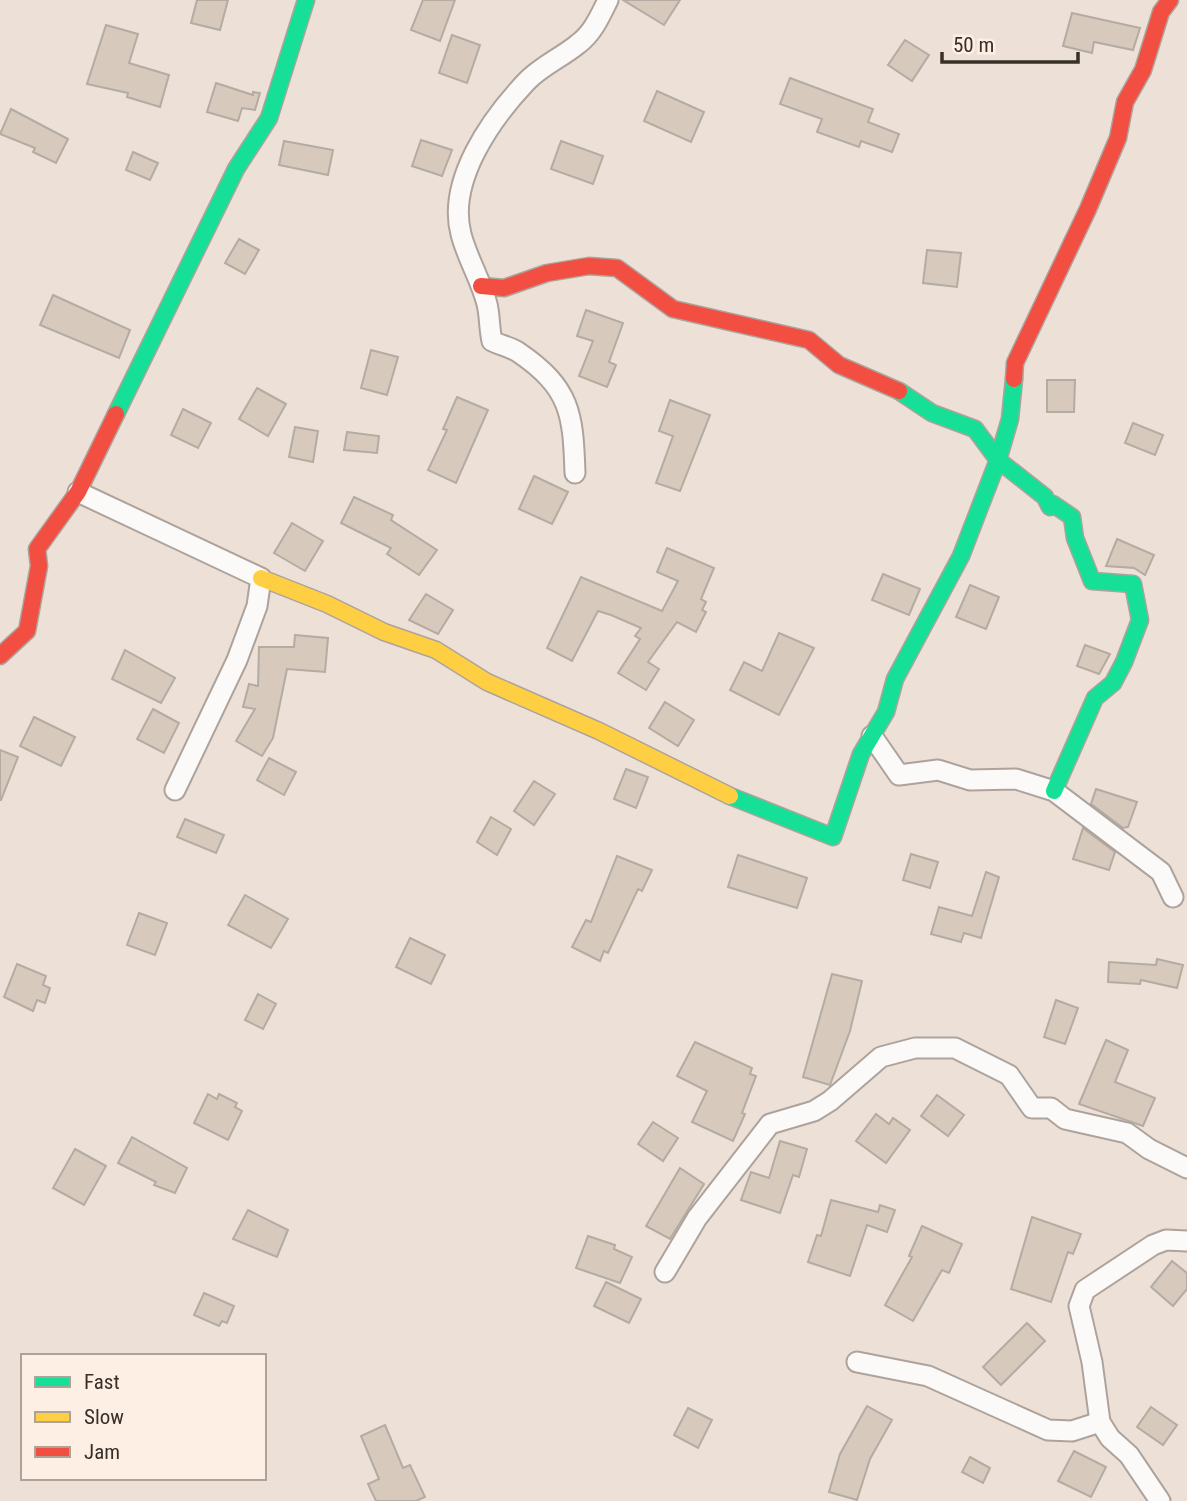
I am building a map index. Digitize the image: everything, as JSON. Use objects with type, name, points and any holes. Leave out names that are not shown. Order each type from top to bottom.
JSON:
[{"type":"street","points":[[0,656],[27,631],[39,566],[37,549],[78,492],[236,169],[269,118],[306,0]]},
{"type":"street","points":[[575,473],[573,421],[560,391],[516,350],[492,341],[488,325],[488,306],[460,231],[456,208],[463,175],[480,142],[526,82],[579,44],[595,27],[608,0]]},
{"type":"street","points":[[78,492],[261,578],[327,604],[384,632],[436,650],[487,682],[599,731],[755,808],[833,837],[851,779],[886,712],[895,679],[961,556],[998,460],[1010,419],[1015,363],[1088,209],[1118,138],[1125,102],[1143,70],[1161,12],[1170,0]]},
{"type":"street","points":[[481,286],[504,288],[547,273],[589,267],[617,268],[673,309],[694,316],[809,340],[839,365],[892,386],[932,413],[966,423],[975,429],[998,460],[1045,497],[1050,507],[1053,504],[1072,517],[1075,538],[1092,581],[1133,584],[1140,620],[1113,683],[1095,698],[1054,791]]},
{"type":"street","points":[[175,790],[237,660],[257,606],[261,578]]},
{"type":"street","points":[[872,736],[899,775],[937,770],[970,780],[1016,779],[1054,791],[1161,872],[1173,897]]},
{"type":"street","points":[[665,1272],[697,1218],[771,1124],[814,1111],[830,1101],[881,1057],[915,1048],[956,1048],[1009,1074],[1032,1108],[1051,1108],[1065,1119],[1127,1133],[1149,1149],[1187,1168]]},
{"type":"street","points":[[1160,1501],[1129,1455],[1110,1438],[1100,1422],[1092,1362],[1079,1316],[1079,1306],[1085,1290],[1153,1245],[1166,1240],[1187,1241]]},
{"type":"street","points":[[857,1362],[928,1376],[1048,1430],[1072,1431],[1100,1422]]},
{"type":"building","points":[[197,0],[228,0],[220,30],[191,23]]},
{"type":"building","points":[[423,0],[455,0],[440,41],[411,30]]},
{"type":"building","points":[[623,0],[680,0],[664,25]]},
{"type":"building","points":[[1072,13],[1140,28],[1133,50],[1094,42],[1092,53],[1063,46]]},
{"type":"building","points":[[106,25],[138,34],[129,63],[169,75],[160,107],[127,97],[128,93],[87,84]]},
{"type":"building","points":[[452,35],[480,45],[467,83],[439,73]]},
{"type":"building","points":[[905,40],[929,55],[912,81],[888,65]]},
{"type":"building","points":[[790,78],[873,109],[868,122],[899,134],[892,152],[861,141],[859,147],[817,132],[822,119],[780,104]]},
{"type":"building","points":[[216,83],[253,95],[253,92],[260,93],[255,110],[242,108],[238,121],[207,112]]},
{"type":"building","points":[[657,91],[704,112],[691,142],[644,121]]},
{"type":"building","points":[[11,109],[68,139],[56,163],[33,152],[35,148],[0,134]]},
{"type":"building","points":[[421,140],[452,150],[442,176],[412,166]]},
{"type":"building","points":[[284,141],[333,150],[328,175],[279,165]]},
{"type":"building","points":[[561,141],[603,156],[593,184],[551,169]]},
{"type":"building","points":[[133,152],[158,163],[150,180],[126,170]]},
{"type":"building","points":[[239,239],[259,250],[245,274],[225,263]]},
{"type":"building","points":[[927,250],[961,253],[957,287],[923,283]]},
{"type":"building","points":[[53,295],[130,330],[119,358],[40,325]]},
{"type":"building","points":[[586,310],[623,323],[609,362],[616,365],[607,387],[579,376],[593,341],[577,336]]},
{"type":"building","points":[[371,350],[398,357],[387,395],[361,388]]},
{"type":"building","points":[[1047,380],[1075,380],[1074,412],[1047,412]]},
{"type":"building","points":[[257,388],[286,404],[268,436],[239,419]]},
{"type":"building","points":[[457,397],[488,410],[456,483],[428,470],[447,430],[443,429]]},
{"type":"building","points":[[670,400],[710,415],[680,491],[656,483],[673,436],[659,431]]},
{"type":"building","points":[[183,409],[211,423],[198,448],[171,435]]},
{"type":"building","points":[[1133,423],[1163,435],[1155,455],[1125,443]]},
{"type":"building","points":[[295,427],[318,431],[313,462],[289,457]]},
{"type":"building","points":[[347,432],[379,436],[377,453],[344,450]]},
{"type":"building","points":[[534,476],[568,492],[552,524],[519,509]]},
{"type":"building","points":[[354,497],[393,515],[391,520],[437,550],[419,575],[387,554],[391,548],[341,523]]},
{"type":"building","points":[[292,523],[323,541],[305,571],[274,553]]},
{"type":"building","points":[[1117,539],[1154,555],[1145,575],[1134,568],[1106,566]]},
{"type":"building","points":[[667,548],[714,568],[701,599],[706,602],[702,610],[706,612],[696,632],[677,622],[648,662],[659,669],[646,690],[618,673],[640,639],[635,636],[641,628],[611,615],[598,611],[572,661],[547,648],[581,577],[662,611],[678,581],[657,572]]},
{"type":"building","points":[[883,574],[920,589],[909,615],[872,600]]},
{"type":"building","points":[[970,585],[999,597],[986,629],[956,617]]},
{"type":"building","points":[[426,594],[453,610],[438,634],[409,620]]},
{"type":"building","points":[[779,633],[814,648],[779,715],[730,690],[744,662],[762,671]]},
{"type":"building","points":[[295,635],[328,638],[325,672],[287,669],[273,738],[262,756],[236,741],[255,709],[243,707],[249,684],[258,686],[259,647],[294,647]]},
{"type":"building","points":[[1085,645],[1110,654],[1099,674],[1077,666]]},
{"type":"building","points":[[125,650],[175,678],[161,703],[112,679]]},
{"type":"building","points":[[665,702],[694,720],[678,746],[649,728]]},
{"type":"building","points":[[153,709],[179,723],[164,753],[137,739]]},
{"type":"building","points":[[34,717],[75,737],[61,766],[20,746]]},
{"type":"building","points":[[0,750],[18,757],[1,800],[0,800]]},
{"type":"building","points":[[269,758],[296,772],[284,795],[257,780]]},
{"type":"building","points":[[626,769],[648,777],[636,808],[614,799]]},
{"type":"building","points":[[534,781],[555,794],[534,825],[514,811]]},
{"type":"building","points":[[1096,789],[1137,802],[1128,827],[1123,828],[1091,804]]},
{"type":"building","points":[[491,817],[511,829],[497,855],[477,842]]},
{"type":"building","points":[[185,819],[224,835],[216,853],[177,837]]},
{"type":"building","points":[[1083,828],[1115,852],[1109,870],[1073,859]]},
{"type":"building","points":[[911,854],[938,862],[930,888],[903,880]]},
{"type":"building","points":[[738,855],[807,878],[797,908],[728,887]]},
{"type":"building","points":[[617,856],[652,870],[642,891],[638,889],[608,953],[604,951],[600,961],[572,947],[586,920],[591,922]]},
{"type":"building","points":[[986,872],[999,877],[981,938],[964,933],[961,942],[931,934],[939,907],[972,916]]},
{"type":"building","points":[[245,895],[288,919],[271,948],[228,925]]},
{"type":"building","points":[[139,913],[167,923],[155,955],[127,945]]},
{"type":"building","points":[[410,938],[445,955],[431,984],[396,967]]},
{"type":"building","points":[[1157,959],[1183,965],[1177,988],[1141,980],[1140,984],[1108,982],[1109,962],[1156,965]]},
{"type":"building","points":[[17,964],[46,976],[43,985],[50,988],[45,1003],[37,1000],[33,1011],[4,997]]},
{"type":"building","points":[[832,974],[862,981],[850,1031],[830,1085],[803,1077]]},
{"type":"building","points":[[258,994],[276,1004],[263,1029],[245,1020]]},
{"type":"building","points":[[1056,1000],[1078,1008],[1065,1044],[1044,1037]]},
{"type":"building","points":[[1106,1040],[1128,1050],[1115,1082],[1155,1098],[1143,1126],[1079,1104]]},
{"type":"building","points":[[695,1042],[752,1068],[750,1074],[756,1076],[742,1113],[745,1114],[733,1141],[692,1122],[707,1091],[677,1076]]},
{"type":"building","points":[[208,1094],[217,1099],[219,1094],[237,1103],[235,1107],[242,1111],[228,1140],[194,1123]]},
{"type":"building","points":[[937,1095],[964,1115],[948,1136],[921,1116]]},
{"type":"building","points":[[876,1114],[889,1124],[893,1118],[910,1130],[886,1163],[856,1141]]},
{"type":"building","points":[[653,1122],[678,1138],[663,1161],[638,1144]]},
{"type":"building","points":[[132,1137],[187,1168],[175,1193],[154,1185],[156,1182],[118,1163]]},
{"type":"building","points":[[780,1141],[807,1149],[799,1177],[793,1175],[780,1213],[741,1200],[751,1172],[769,1178]]},
{"type":"building","points":[[75,1149],[106,1166],[84,1205],[53,1188]]},
{"type":"building","points":[[680,1168],[704,1184],[670,1239],[646,1226]]},
{"type":"building","points":[[831,1200],[878,1212],[880,1205],[895,1210],[887,1232],[867,1225],[850,1276],[808,1262],[817,1235],[821,1236]]},
{"type":"building","points":[[248,1210],[288,1230],[277,1257],[233,1239]]},
{"type":"building","points":[[1032,1217],[1081,1234],[1073,1254],[1068,1252],[1051,1302],[1011,1289]]},
{"type":"building","points":[[922,1226],[962,1244],[949,1273],[942,1270],[913,1321],[885,1305],[912,1257],[909,1256]]},
{"type":"building","points":[[588,1236],[615,1245],[614,1249],[632,1257],[620,1283],[576,1268]]},
{"type":"building","points":[[1172,1261],[1187,1273],[1187,1289],[1173,1306],[1151,1287]]},
{"type":"building","points":[[606,1282],[641,1299],[629,1323],[594,1306]]},
{"type":"building","points":[[204,1293],[234,1306],[227,1323],[222,1321],[219,1326],[194,1315]]},
{"type":"building","points":[[1027,1323],[1045,1341],[1001,1385],[983,1367]]},
{"type":"building","points":[[867,1406],[892,1420],[870,1459],[857,1500],[829,1492],[840,1454]]},
{"type":"building","points":[[1151,1407],[1177,1425],[1163,1445],[1137,1427]]},
{"type":"building","points":[[688,1408],[712,1420],[698,1448],[674,1435]]},
{"type":"building","points":[[385,1425],[403,1468],[410,1465],[425,1497],[416,1501],[376,1501],[368,1484],[379,1479],[361,1436]]},
{"type":"building","points":[[1074,1451],[1106,1467],[1091,1497],[1058,1481]]},
{"type":"building","points":[[970,1457],[990,1468],[983,1483],[962,1472]]},
{"type":"traffic: fast","points":[[116,414],[236,169],[269,118],[306,0]]},
{"type":"traffic: fast","points":[[730,796],[833,837],[861,754],[886,712],[895,679],[961,556],[998,460],[1010,419],[1014,379]]},
{"type":"traffic: fast","points":[[899,391],[932,413],[975,429],[998,460],[1045,497],[1050,507],[1053,504],[1072,517],[1075,538],[1092,581],[1133,584],[1140,620],[1124,662],[1113,683],[1095,698],[1054,791]]},
{"type":"traffic: slow","points":[[261,578],[327,604],[384,632],[436,650],[487,682],[599,731],[730,796]]},
{"type":"traffic: jam","points":[[1014,379],[1015,363],[1088,209],[1118,138],[1125,102],[1143,70],[1161,12],[1170,0]]},
{"type":"traffic: jam","points":[[481,286],[504,288],[547,273],[589,266],[617,268],[673,309],[809,340],[839,365],[899,391]]},
{"type":"traffic: jam","points":[[0,656],[27,631],[39,566],[37,549],[78,492],[116,414]]}]
